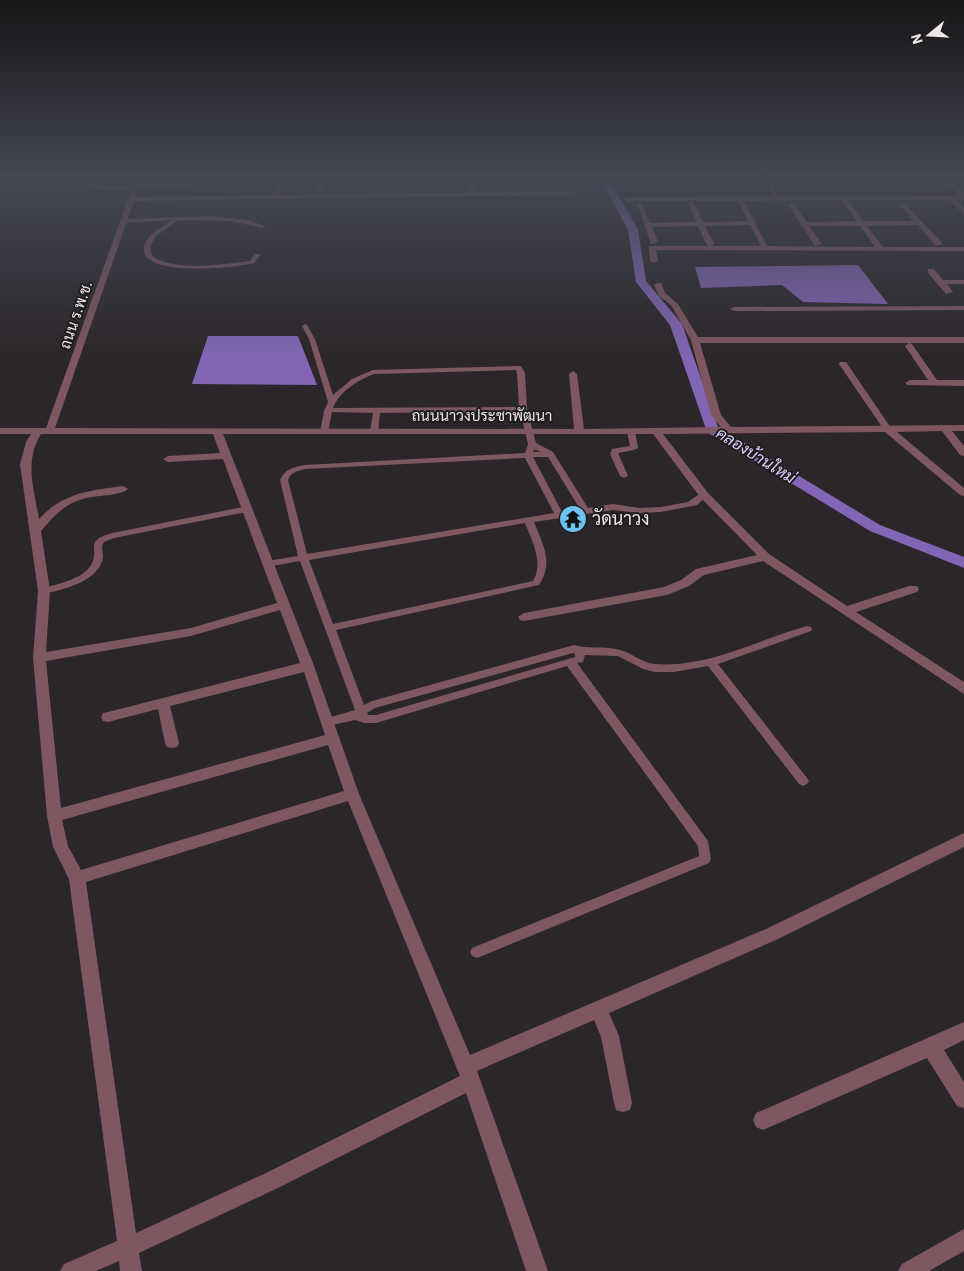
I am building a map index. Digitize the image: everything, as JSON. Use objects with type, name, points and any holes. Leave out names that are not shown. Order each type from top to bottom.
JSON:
[{"type":"street","name":"ถนน ร.พ.ช.","points":[[116,239],[44,430],[31,442],[25,464],[44,591],[39,658],[54,816],[61,847],[77,878],[131,1271]]},
{"type":"street","points":[[708,239],[710,244]]},
{"type":"street","points":[[761,239],[764,245]]},
{"type":"street","points":[[815,239],[818,244]]},
{"type":"street","points":[[874,239],[881,249]]},
{"type":"street","points":[[935,239],[939,244]]},
{"type":"street","points":[[654,261],[652,248],[964,249]]},
{"type":"street","points":[[931,271],[949,292]]},
{"type":"street","points":[[941,282],[964,282]]},
{"type":"street","points":[[658,285],[662,294],[674,304],[695,340],[716,416],[725,429]]},
{"type":"street","points":[[734,309],[964,308]]},
{"type":"street","points":[[695,340],[964,340]]},
{"type":"street","points":[[909,346],[934,383]]},
{"type":"street","points":[[573,374],[579,431]]},
{"type":"street","points":[[910,383],[964,383]]},
{"type":"street","points":[[887,428],[964,493]]},
{"type":"street","points":[[945,428],[964,453]]},
{"type":"street","name":"ถนนนาวงประชาพัฒนา","points":[[0,431],[529,432],[964,428]]},
{"type":"street","points":[[655,430],[704,494],[764,557],[964,689]]},
{"type":"street","points":[[217,432],[308,666],[352,794],[468,1073],[536,1271]]},
{"type":"street","points":[[168,459],[227,456]]},
{"type":"street","points":[[36,530],[56,508],[69,501],[84,495],[123,489]]},
{"type":"street","points":[[524,617],[667,591],[684,583],[700,572],[764,557]]},
{"type":"street","points":[[845,611],[913,589]]},
{"type":"street","points":[[39,658],[191,632],[284,605]]},
{"type":"street","points":[[108,717],[308,666]]},
{"type":"street","points":[[163,703],[172,743]]},
{"type":"street","points":[[54,816],[334,738]]},
{"type":"street","points":[[77,878],[352,794]]},
{"type":"street","points":[[71,1271],[129,1247],[287,1174],[468,1073],[598,1009],[772,934],[964,840]]},
{"type":"street","points":[[598,1009],[610,1036],[623,1103]]},
{"type":"street","points":[[763,1120],[931,1048],[964,1031]]},
{"type":"street","points":[[931,1048],[964,1099]]},
{"type":"street","points":[[909,1271],[964,1239]]},
{"type":"lane","points":[[152,239],[147,252],[152,259],[172,266],[228,265],[252,262],[257,259],[257,255]]},
{"type":"lane","points":[[305,326],[312,340],[332,402]]},
{"type":"lane","points":[[843,364],[887,428]]},
{"type":"lane","points":[[324,432],[332,402],[344,389],[366,374],[373,372],[518,368],[521,373],[524,409],[532,444],[528,456],[560,515]]},
{"type":"lane","points":[[329,410],[524,409]]},
{"type":"lane","points":[[374,431],[377,411]]},
{"type":"lane","points":[[624,476],[614,454],[615,451],[634,448],[631,431]]},
{"type":"lane","points":[[532,444],[550,454],[585,511]]},
{"type":"lane","points":[[360,715],[331,628],[303,558],[284,480],[286,476],[292,470],[305,467],[550,454]]},
{"type":"lane","points":[[267,564],[464,530],[613,507],[634,511],[656,512],[696,503],[704,494]]},
{"type":"lane","points":[[44,591],[74,582],[93,568],[98,559],[97,546],[101,540],[248,510]]},
{"type":"lane","points":[[331,628],[536,583],[543,576],[543,563],[529,521]]},
{"type":"lane","points":[[328,722],[360,715],[372,706],[574,649],[581,652],[596,651],[622,654],[654,668],[711,662],[807,629]]},
{"type":"lane","points":[[360,715],[376,719],[570,662],[578,659],[581,652]]},
{"type":"lane","points":[[477,952],[705,860],[704,845],[570,662]]},
{"type":"lane","points":[[711,662],[803,781]]},
{"type":"shaded area","points":[[858,265],[888,304],[803,302],[782,285],[701,288],[695,267]]},
{"type":"shaded area","points":[[208,336],[298,336],[317,385],[192,384]]},
{"type":"waterway","name":"คลองบ้านใหม่","points":[[634,239],[641,282],[676,324],[712,429],[875,528],[964,563]]},
{"type":"place","name":"วัดนาวง","points":[[573,519]]}]
